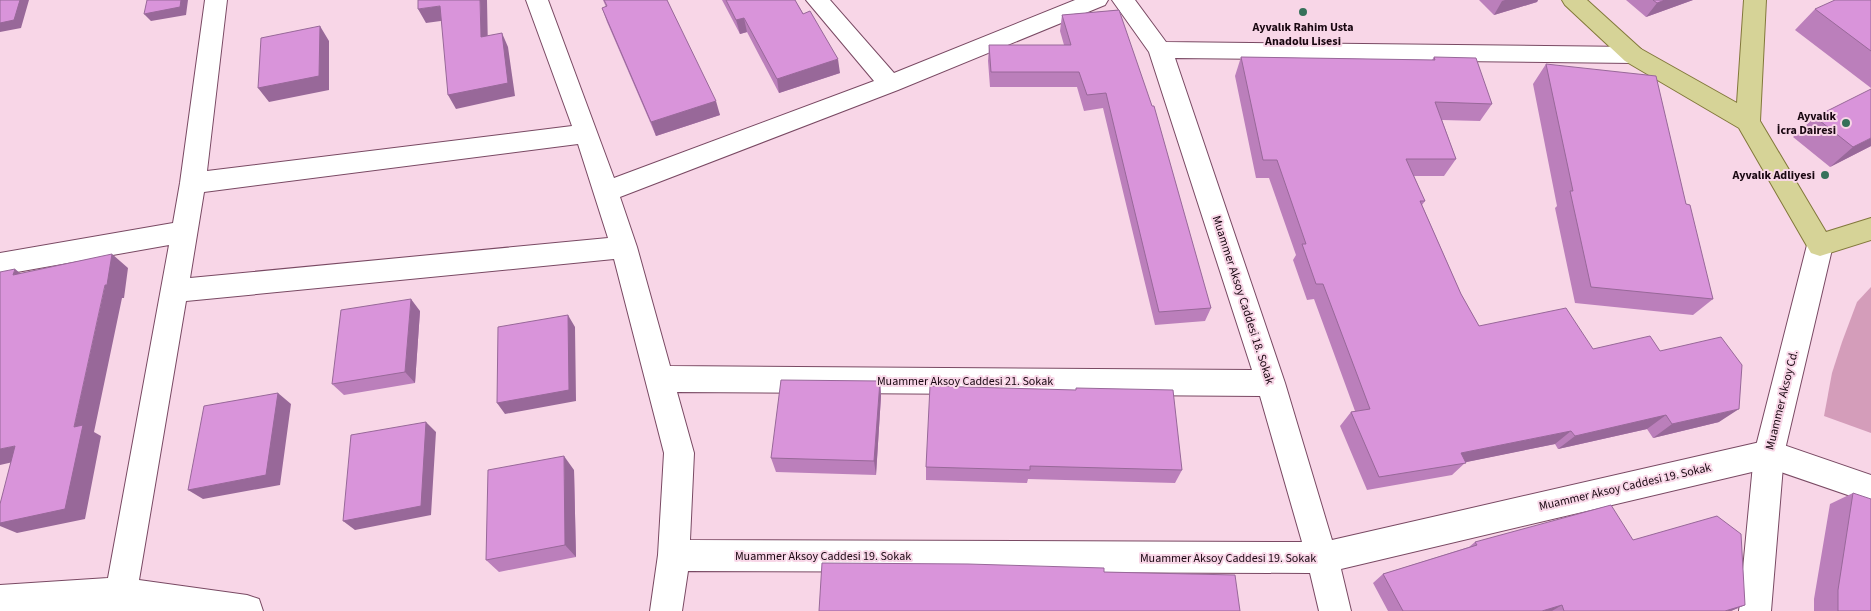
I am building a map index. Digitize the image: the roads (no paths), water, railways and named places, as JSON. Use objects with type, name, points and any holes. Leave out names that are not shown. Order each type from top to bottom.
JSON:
[{"type":"main road","points":[[1574,0],[1633,54],[1748,121],[1820,245],[1871,229]]},
{"type":"main road","points":[[1748,121],[1755,0]]},
{"type":"street","points":[[118,602],[193,183],[216,0]]},
{"type":"street","points":[[537,0],[607,191],[660,378],[679,454],[674,555],[666,611]]},
{"type":"street","points":[[817,0],[890,84]]},
{"type":"street","points":[[607,191],[890,84],[1098,0]]},
{"type":"street","name":"Muammer Aksoy Caddesi 18. Sokak","points":[[1123,0],[1160,50],[1271,383],[1322,558],[1335,611]]},
{"type":"street","points":[[1160,50],[1633,54]]},
{"type":"street","points":[[193,183],[587,134]]},
{"type":"street","points":[[0,264],[184,232]]},
{"type":"street","name":"Muammer Aksoy Cd.","points":[[1755,611],[1769,454],[1820,245]]},
{"type":"street","points":[[173,291],[624,247]]},
{"type":"street","name":"Muammer Aksoy Caddesi 21. Sokak","points":[[660,378],[1271,383]]},
{"type":"street","points":[[1769,454],[1871,489]]},
{"type":"street","name":"Muammer Aksoy Caddesi 19. Sokak","points":[[674,555],[1322,558],[1769,454]]},
{"type":"street","points":[[0,601],[118,602],[247,611]]},
{"type":"place","name":"Ayvalık Rahim Usta Anadolu Lisesi","points":[[1303,12]]},
{"type":"place","name":"Ayvalık İcra Dairesi","points":[[1846,123]]},
{"type":"place","name":"Ayvalık Adliyesi","points":[[1825,175]]}]
